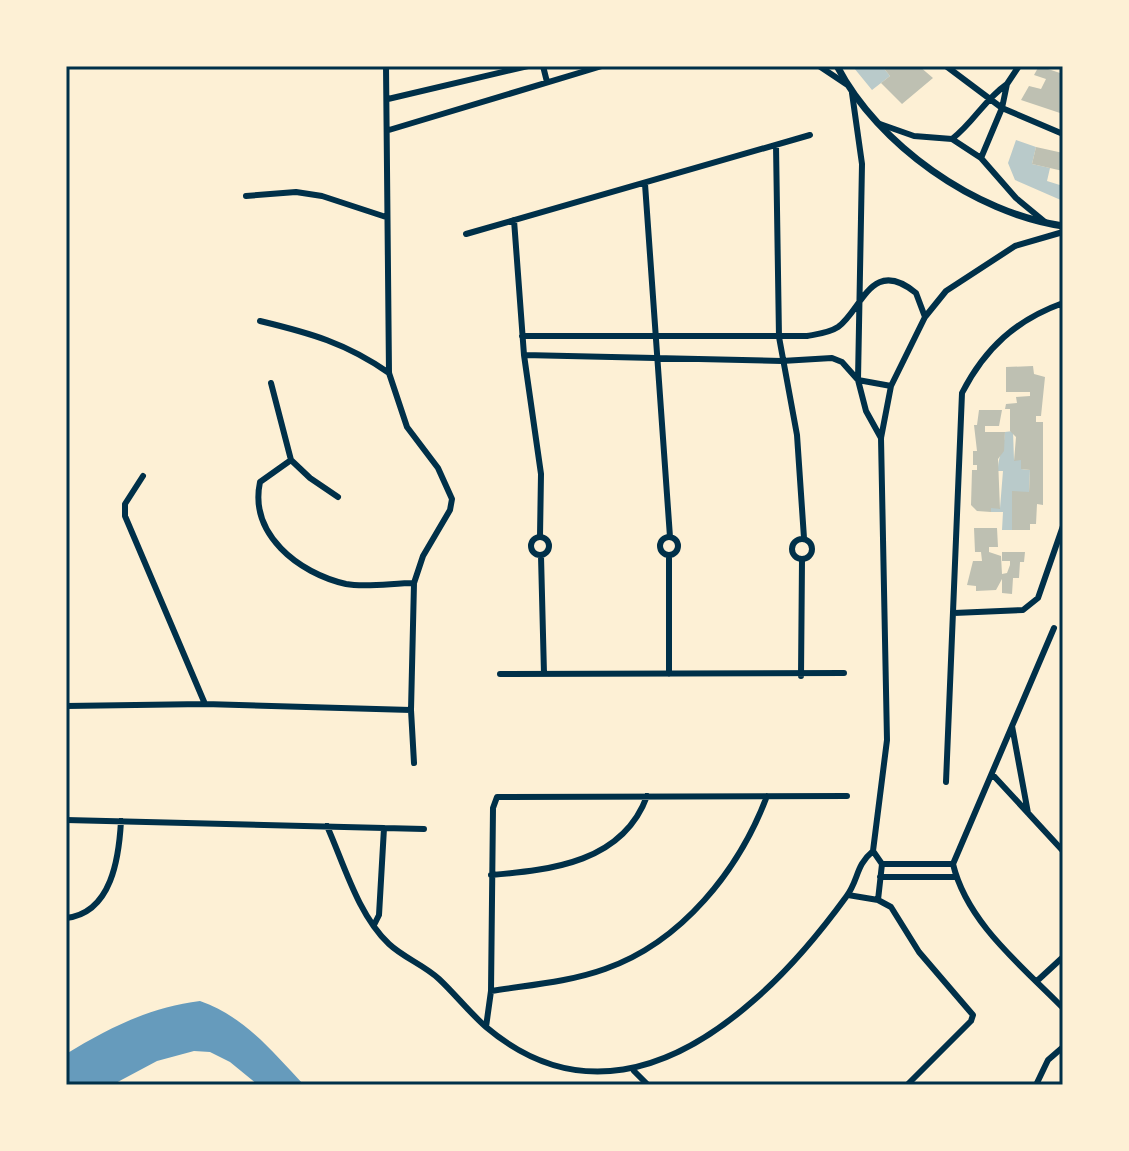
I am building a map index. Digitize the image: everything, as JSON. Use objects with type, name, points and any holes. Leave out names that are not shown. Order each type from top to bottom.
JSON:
[{"type":"street","points":[[386,66],[389,373],[407,427],[438,468],[452,499],[450,510],[423,556],[414,583],[411,710],[414,763]]},
{"type":"street","points":[[388,99],[528,66]]},
{"type":"street","points":[[543,66],[547,82]]},
{"type":"street","points":[[572,66],[574,75]]},
{"type":"street","points":[[389,130],[602,66]]},
{"type":"street","points":[[819,66],[846,84]]},
{"type":"street","points":[[837,66],[852,93],[880,124],[906,149],[950,181],[999,206],[1063,226]]},
{"type":"street","points":[[946,66],[1002,108],[1063,134]]},
{"type":"street","points":[[952,139],[970,125],[987,98],[1007,84],[1019,66]]},
{"type":"street","points":[[981,158],[1002,108],[1007,84]]},
{"type":"street","points":[[852,93],[862,164],[858,380],[866,411],[881,438]]},
{"type":"street","points":[[880,124],[914,136],[952,139],[981,158],[1007,189],[1047,223]]},
{"type":"street","points":[[466,234],[810,135]]},
{"type":"street","points":[[776,145],[779,337],[797,435],[804,538],[813,547],[808,558],[802,560]]},
{"type":"street","points":[[645,184],[670,537],[678,546],[669,555]]},
{"type":"street","points":[[246,196],[296,192],[322,196],[386,217]]},
{"type":"street","points":[[514,220],[524,355],[541,474],[540,536]]},
{"type":"street","points":[[878,900],[882,864],[873,851],[887,740],[881,438],[891,386],[925,317],[946,291],[1015,246],[1063,232]]},
{"type":"street","points":[[522,336],[807,336],[836,328],[861,295],[877,284],[901,284],[916,293],[925,317]]},
{"type":"street","points":[[946,782],[962,393],[975,367],[1013,328],[1039,312],[1063,303],[1063,430]]},
{"type":"street","points":[[260,321],[327,338],[359,352],[389,373]]},
{"type":"street","points":[[524,355],[782,361],[832,358],[842,362],[858,380],[891,386]]},
{"type":"street","points":[[271,383],[291,460],[338,497]]},
{"type":"street","points":[[291,460],[260,482],[257,499],[264,526],[282,551],[311,571],[348,584],[414,583]]},
{"type":"street","points":[[143,476],[125,504],[125,516],[205,704]]},
{"type":"street","points":[[954,613],[1023,610],[1032,606],[1038,598],[1063,526]]},
{"type":"street","points":[[540,536],[547,539],[550,546],[548,553],[541,556],[534,554],[530,547],[533,540],[540,536]]},
{"type":"street","points":[[669,674],[669,555],[661,546],[670,537]]},
{"type":"street","points":[[801,676],[802,560],[792,551],[792,545],[804,538]]},
{"type":"street","points":[[541,556],[544,674]]},
{"type":"street","points":[[1054,628],[953,864],[956,877],[976,917],[1063,1008]]},
{"type":"street","points":[[500,674],[801,676],[844,673]]},
{"type":"street","points":[[66,706],[205,704],[411,710]]},
{"type":"street","points":[[1012,726],[1028,814]]},
{"type":"street","points":[[992,774],[1063,851]]},
{"type":"street","points":[[491,875],[541,871],[589,856],[621,836],[634,821],[647,796]]},
{"type":"street","points":[[491,991],[604,970],[652,946],[715,888],[755,827],[767,796]]},
{"type":"street","points":[[486,1027],[491,991],[493,808],[497,797],[847,796]]},
{"type":"street","points":[[66,820],[424,829]]},
{"type":"street","points":[[66,918],[86,910],[99,898],[117,870],[121,821]]},
{"type":"street","points":[[327,826],[374,925],[388,943],[438,978],[486,1027],[514,1047],[549,1063],[599,1073],[634,1071],[699,1043],[752,1002],[793,964],[848,895],[860,862],[873,851]]},
{"type":"street","points":[[374,925],[379,915],[384,828]]},
{"type":"street","points":[[882,864],[953,864]]},
{"type":"street","points":[[880,877],[956,877]]},
{"type":"street","points":[[848,895],[878,900],[899,915],[919,952],[973,1015],[971,1021],[907,1085]]},
{"type":"street","points":[[1037,981],[1063,957]]},
{"type":"street","points":[[1036,1085],[1048,1060],[1063,1047]]},
{"type":"street","points":[[634,1071],[648,1085]]},
{"type":"shaded area","points":[[882,66],[890,76],[872,90],[854,68]]},
{"type":"shaded area","points":[[1016,140],[1036,147],[1032,164],[1050,168],[1047,181],[1063,186],[1063,201],[1015,180],[1008,163]]},
{"type":"shaded area","points":[[1013,431],[1014,460],[1021,460],[1021,469],[1030,470],[1029,492],[1012,492],[1012,530],[1002,530],[1003,512],[991,512],[991,508],[1000,508],[1003,471],[998,471],[999,461],[1005,432]]},
{"type":"water","points":[[200,1001],[244,1026],[304,1085],[258,1085],[230,1062],[210,1052],[194,1051],[157,1061],[112,1085],[66,1085],[66,1054],[130,1020],[164,1008]]},
{"type":"building","points":[[882,66],[919,66],[933,78],[902,104],[881,83],[890,76]]},
{"type":"building","points":[[1039,66],[1063,74],[1063,114],[1021,100],[1029,86],[1041,89],[1046,79],[1034,75]]},
{"type":"building","points":[[1036,147],[1063,153],[1063,171],[1032,164]]},
{"type":"building","points":[[1033,366],[1034,374],[1045,377],[1041,416],[1036,416],[1036,422],[1043,422],[1043,505],[1037,504],[1036,524],[1030,524],[1030,530],[1012,530],[1012,491],[1029,492],[1030,470],[1021,469],[1021,460],[1014,461],[1016,437],[1010,431],[1010,409],[1005,409],[1006,404],[1017,403],[1016,397],[1030,396],[1030,392],[1006,392],[1006,367]]},
{"type":"building","points":[[979,410],[1002,410],[999,426],[985,426],[985,432],[1005,432],[1004,451],[998,459],[1000,509],[991,508],[991,512],[977,511],[971,505],[972,470],[977,470],[977,465],[973,465],[973,451],[977,451],[974,425],[977,425]]},
{"type":"building","points":[[974,528],[997,528],[998,547],[989,547],[989,552],[1001,556],[1002,574],[1007,573],[1010,561],[1002,561],[1002,552],[1025,552],[1024,562],[1020,562],[1019,578],[1013,578],[1012,594],[1002,593],[1002,579],[996,590],[976,591],[976,586],[967,585],[973,561],[982,561],[981,552],[975,552]]}]
